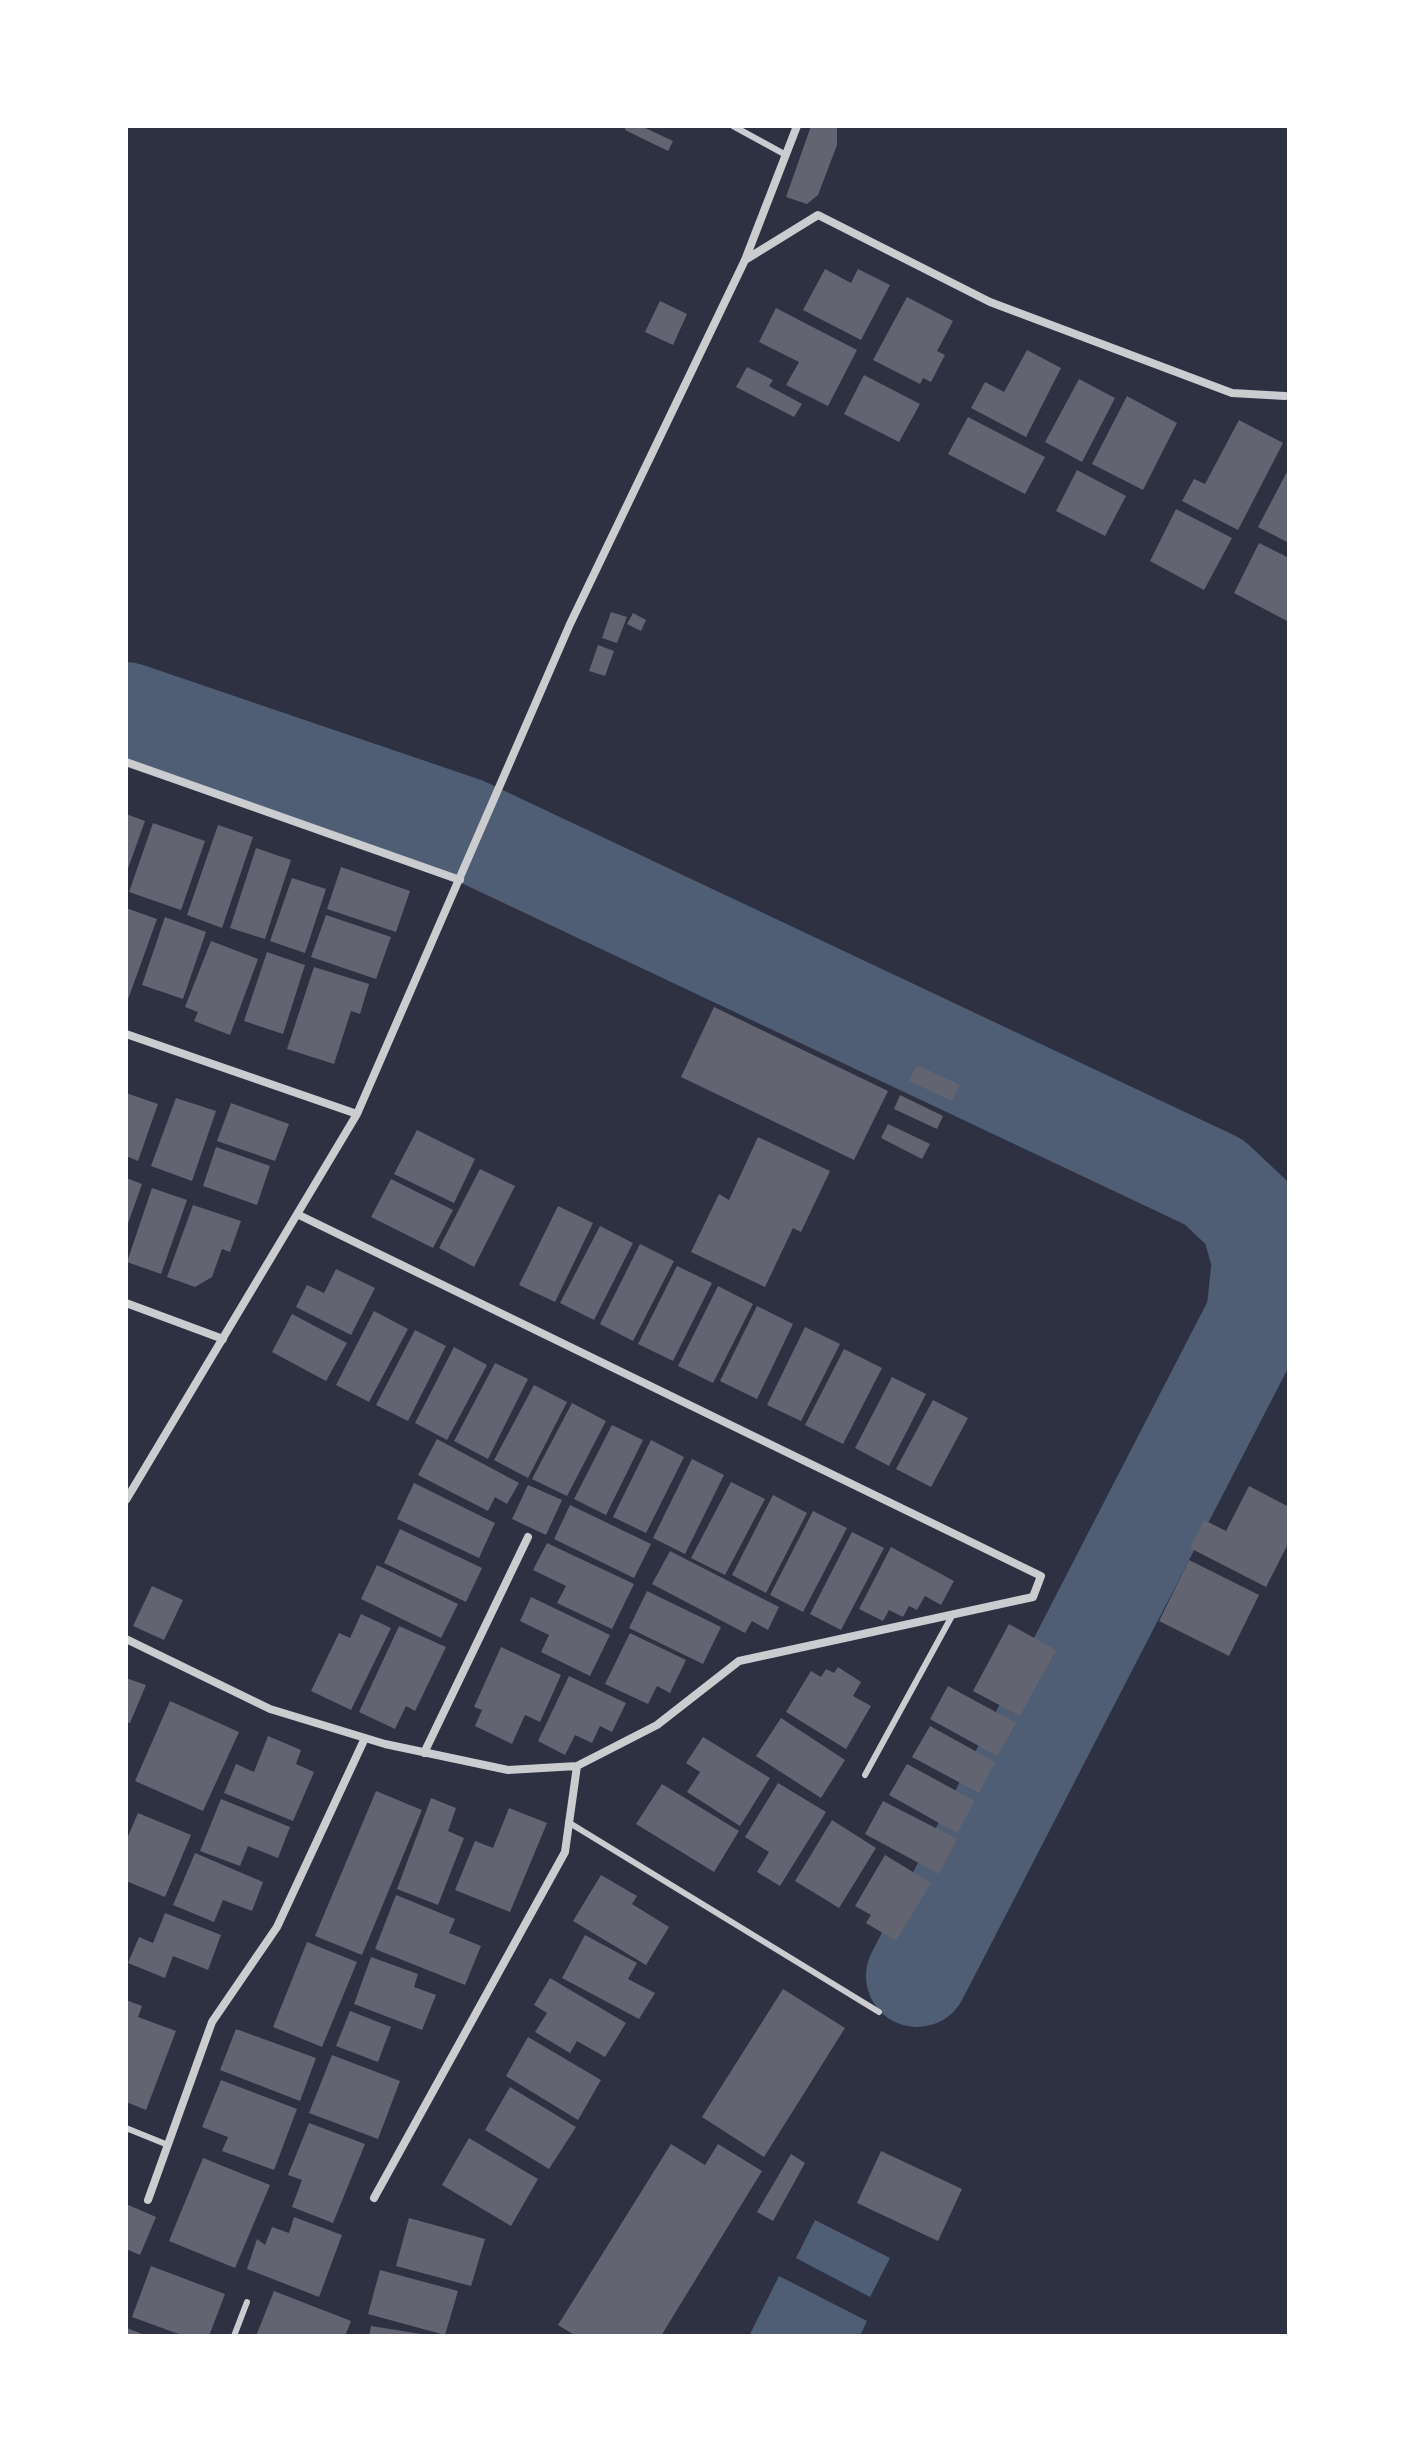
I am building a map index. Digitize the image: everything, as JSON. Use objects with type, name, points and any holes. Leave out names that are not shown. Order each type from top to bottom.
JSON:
[{"type":"street","points":[[126,1500],[357,1114],[570,624],[745,260],[797,126]]},
{"type":"street","points":[[745,260],[818,215],[990,302],[1232,393],[1285,396]]},
{"type":"street","points":[[126,762],[460,880]]},
{"type":"street","points":[[126,1034],[357,1114]]},
{"type":"street","points":[[126,1639],[270,1709],[365,1738],[508,1770],[577,1766],[657,1725],[739,1661],[1033,1597],[1041,1576],[299,1215]]},
{"type":"street","points":[[126,1303],[223,1339]]},
{"type":"street","points":[[424,1753],[528,1537]]},
{"type":"street","points":[[148,2200],[212,2022],[277,1927],[365,1738]]},
{"type":"street","points":[[374,2198],[565,1852],[577,1766]]},
{"type":"lane","points":[[733,126],[786,155]]},
{"type":"lane","points":[[865,1775],[953,1614]]},
{"type":"lane","points":[[568,1822],[879,2012]]},
{"type":"lane","points":[[126,2128],[168,2145]]},
{"type":"lane","points":[[234,2336],[247,2302]]},
{"type":"water","points":[[815,2220],[890,2258],[870,2297],[796,2258]]},
{"type":"water","points":[[779,2276],[867,2321],[860,2336],[749,2336]]},
{"type":"building","points":[[626,126],[641,126],[673,141],[668,151],[625,130]]},
{"type":"building","points":[[811,126],[837,126],[837,145],[818,195],[807,204],[786,197]]},
{"type":"building","points":[[825,269],[851,283],[858,269],[890,285],[861,340],[803,310]]},
{"type":"building","points":[[907,297],[953,321],[937,351],[945,355],[931,382],[923,378],[920,384],[873,360]]},
{"type":"building","points":[[660,301],[687,314],[673,345],[645,332]]},
{"type":"building","points":[[776,308],[857,350],[828,406],[786,385],[799,362],[759,342]]},
{"type":"building","points":[[1027,350],[1061,368],[1026,437],[971,408],[985,382],[1004,392]]},
{"type":"building","points":[[747,367],[773,380],[769,386],[802,404],[794,417],[736,387]]},
{"type":"building","points":[[864,375],[920,404],[899,442],[844,414]]},
{"type":"building","points":[[1079,379],[1115,398],[1082,462],[1045,442]]},
{"type":"building","points":[[1127,396],[1177,423],[1143,490],[1092,464]]},
{"type":"building","points":[[968,417],[1045,457],[1025,494],[948,454]]},
{"type":"building","points":[[1239,420],[1283,443],[1238,530],[1182,501],[1194,479],[1205,484]]},
{"type":"building","points":[[1289,468],[1289,543],[1258,527]]},
{"type":"building","points":[[1077,470],[1126,496],[1105,536],[1056,511]]},
{"type":"building","points":[[1176,509],[1232,538],[1204,590],[1150,561]]},
{"type":"building","points":[[1259,543],[1289,558],[1289,622],[1234,593]]},
{"type":"building","points":[[611,612],[627,617],[617,643],[602,638]]},
{"type":"building","points":[[633,613],[646,620],[641,631],[627,624]]},
{"type":"building","points":[[598,645],[614,651],[605,676],[589,671]]},
{"type":"building","points":[[126,814],[145,821],[126,874]]},
{"type":"building","points":[[153,823],[205,841],[181,910],[129,892]]},
{"type":"building","points":[[218,825],[253,837],[222,928],[187,915]]},
{"type":"building","points":[[256,848],[291,860],[265,939],[230,928]]},
{"type":"building","points":[[341,867],[410,891],[396,932],[327,909]]},
{"type":"building","points":[[292,878],[326,889],[305,953],[270,941]]},
{"type":"building","points":[[126,908],[157,919],[126,1005]]},
{"type":"building","points":[[326,915],[391,937],[376,979],[311,957]]},
{"type":"building","points":[[165,917],[206,932],[183,999],[142,985]]},
{"type":"building","points":[[211,941],[258,959],[230,1035],[194,1021],[198,1012],[185,1007]]},
{"type":"building","points":[[267,952],[305,965],[283,1034],[244,1021]]},
{"type":"building","points":[[314,967],[369,984],[360,1014],[351,1011],[334,1064],[287,1049]]},
{"type":"building","points":[[714,1007],[888,1091],[854,1160],[681,1077]]},
{"type":"building","points":[[917,1065],[960,1085],[952,1101],[909,1081]]},
{"type":"building","points":[[126,1093],[158,1104],[138,1161],[126,1156]]},
{"type":"building","points":[[900,1095],[943,1116],[937,1129],[894,1109]]},
{"type":"building","points":[[176,1098],[216,1111],[192,1181],[151,1166]]},
{"type":"building","points":[[231,1103],[289,1124],[275,1161],[217,1141]]},
{"type":"building","points":[[888,1124],[930,1144],[922,1159],[881,1138]]},
{"type":"building","points":[[417,1130],[475,1159],[454,1203],[394,1174]]},
{"type":"building","points":[[758,1137],[830,1171],[801,1232],[793,1228],[765,1287],[691,1252],[719,1194],[729,1200]]},
{"type":"building","points":[[216,1147],[270,1166],[257,1205],[203,1186]]},
{"type":"building","points":[[480,1169],[515,1186],[474,1267],[439,1248]]},
{"type":"building","points":[[126,1178],[142,1184],[126,1229]]},
{"type":"building","points":[[391,1179],[453,1210],[433,1248],[371,1217]]},
{"type":"building","points":[[152,1188],[187,1200],[161,1274],[127,1262]]},
{"type":"building","points":[[193,1205],[241,1221],[230,1252],[222,1249],[212,1277],[195,1287],[167,1277]]},
{"type":"building","points":[[558,1206],[593,1223],[555,1302],[519,1285]]},
{"type":"building","points":[[600,1226],[633,1243],[594,1320],[560,1303]]},
{"type":"building","points":[[640,1244],[674,1261],[633,1341],[600,1324]]},
{"type":"building","points":[[677,1266],[712,1283],[673,1361],[638,1344]]},
{"type":"building","points":[[336,1269],[375,1288],[351,1335],[296,1307],[307,1285],[324,1293]]},
{"type":"building","points":[[718,1286],[753,1304],[713,1383],[678,1366]]},
{"type":"building","points":[[757,1306],[793,1324],[757,1399],[720,1381]]},
{"type":"building","points":[[374,1311],[408,1329],[369,1402],[336,1385]]},
{"type":"building","points":[[292,1314],[347,1343],[326,1381],[272,1352]]},
{"type":"building","points":[[805,1327],[840,1344],[801,1421],[767,1405]]},
{"type":"building","points":[[415,1330],[446,1346],[408,1421],[376,1405]]},
{"type":"building","points":[[454,1347],[487,1365],[447,1440],[415,1423]]},
{"type":"building","points":[[844,1349],[882,1368],[843,1444],[805,1425]]},
{"type":"building","points":[[495,1363],[528,1379],[488,1459],[454,1441]]},
{"type":"building","points":[[892,1377],[926,1394],[889,1466],[855,1448]]},
{"type":"building","points":[[534,1385],[567,1402],[528,1478],[494,1460]]},
{"type":"building","points":[[933,1400],[968,1418],[931,1487],[896,1469]]},
{"type":"building","points":[[572,1403],[606,1421],[567,1496],[532,1479]]},
{"type":"building","points":[[612,1425],[643,1440],[606,1515],[574,1499]]},
{"type":"building","points":[[437,1439],[519,1483],[507,1504],[495,1497],[488,1511],[418,1475]]},
{"type":"building","points":[[651,1440],[684,1457],[646,1533],[613,1517]]},
{"type":"building","points":[[692,1459],[724,1475],[685,1554],[653,1538]]},
{"type":"building","points":[[731,1482],[765,1499],[725,1575],[691,1558]]},
{"type":"building","points":[[414,1483],[495,1523],[479,1558],[397,1519]]},
{"type":"building","points":[[528,1485],[562,1500],[546,1535],[512,1519]]},
{"type":"building","points":[[1249,1486],[1289,1507],[1289,1542],[1266,1587],[1190,1548],[1204,1520],[1226,1531]]},
{"type":"building","points":[[773,1495],[807,1513],[766,1593],[732,1575]]},
{"type":"building","points":[[570,1505],[651,1544],[634,1578],[554,1539]]},
{"type":"building","points":[[813,1511],[847,1528],[803,1612],[770,1595]]},
{"type":"building","points":[[400,1529],[482,1568],[466,1602],[384,1563]]},
{"type":"building","points":[[852,1532],[884,1548],[841,1630],[810,1614]]},
{"type":"building","points":[[547,1543],[634,1584],[612,1629],[557,1603],[566,1586],[533,1570]]},
{"type":"building","points":[[891,1547],[954,1581],[941,1605],[925,1596],[917,1610],[909,1606],[903,1617],[889,1610],[883,1621],[859,1609]]},
{"type":"building","points":[[670,1551],[779,1607],[768,1630],[752,1621],[745,1633],[652,1584]]},
{"type":"building","points":[[1189,1560],[1259,1595],[1229,1656],[1159,1621]]},
{"type":"building","points":[[377,1565],[458,1604],[441,1638],[361,1599]]},
{"type":"building","points":[[152,1586],[183,1600],[164,1640],[133,1626]]},
{"type":"building","points":[[647,1591],[721,1627],[703,1664],[629,1628]]},
{"type":"building","points":[[531,1597],[610,1635],[590,1676],[541,1652],[549,1635],[520,1621]]},
{"type":"building","points":[[361,1614],[391,1628],[351,1710],[311,1691],[339,1633],[350,1638]]},
{"type":"building","points":[[1009,1624],[1056,1650],[1020,1716],[973,1691]]},
{"type":"building","points":[[399,1626],[446,1647],[415,1711],[406,1706],[395,1729],[359,1712]]},
{"type":"building","points":[[630,1633],[686,1660],[670,1693],[657,1686],[648,1704],[605,1684]]},
{"type":"building","points":[[501,1647],[561,1675],[540,1722],[525,1715],[512,1744],[475,1726],[482,1710],[474,1707]]},
{"type":"building","points":[[838,1667],[861,1682],[853,1696],[871,1706],[846,1749],[786,1712],[811,1671],[821,1677],[826,1669],[834,1673]]},
{"type":"building","points":[[569,1676],[626,1703],[612,1732],[600,1726],[592,1743],[575,1735],[565,1755],[538,1741]]},
{"type":"building","points":[[126,1678],[146,1685],[130,1723],[126,1722]]},
{"type":"building","points":[[948,1686],[1016,1723],[997,1756],[930,1719]]},
{"type":"building","points":[[170,1701],[239,1732],[203,1811],[135,1781]]},
{"type":"building","points":[[781,1718],[845,1760],[821,1798],[756,1756]]},
{"type":"building","points":[[930,1726],[995,1762],[979,1793],[912,1757]]},
{"type":"building","points":[[268,1736],[301,1750],[296,1764],[314,1772],[293,1821],[224,1793],[236,1764],[254,1772]]},
{"type":"building","points":[[703,1737],[770,1778],[740,1826],[687,1792],[700,1772],[686,1763]]},
{"type":"building","points":[[907,1764],[975,1801],[957,1833],[889,1795]]},
{"type":"building","points":[[778,1783],[826,1812],[780,1886],[757,1872],[769,1852],[745,1837]]},
{"type":"building","points":[[662,1784],[739,1831],[714,1872],[636,1824]]},
{"type":"building","points":[[376,1791],[422,1810],[362,1955],[315,1936]]},
{"type":"building","points":[[431,1798],[456,1808],[448,1831],[464,1838],[438,1905],[397,1889]]},
{"type":"building","points":[[221,1799],[290,1827],[278,1858],[248,1846],[240,1866],[200,1851]]},
{"type":"building","points":[[883,1801],[957,1839],[939,1874],[865,1834]]},
{"type":"building","points":[[509,1808],[547,1823],[510,1912],[455,1890],[475,1841],[493,1848]]},
{"type":"building","points":[[138,1813],[191,1835],[165,1897],[126,1881],[126,1841]]},
{"type":"building","points":[[832,1820],[876,1848],[839,1908],[795,1881]]},
{"type":"building","points":[[195,1853],[263,1882],[252,1911],[223,1900],[214,1922],[173,1905]]},
{"type":"building","points":[[885,1855],[931,1883],[896,1941],[866,1923],[871,1915],[855,1906]]},
{"type":"building","points":[[601,1875],[637,1896],[632,1904],[669,1927],[646,1965],[573,1921]]},
{"type":"building","points":[[396,1895],[455,1919],[449,1933],[481,1946],[465,1985],[375,1949]]},
{"type":"building","points":[[165,1913],[221,1935],[208,1970],[173,1956],[165,1978],[128,1963],[139,1937],[153,1943]]},
{"type":"building","points":[[585,1935],[637,1963],[628,1979],[655,1993],[639,2019],[562,1978]]},
{"type":"building","points":[[307,1942],[357,1962],[322,2047],[273,2027]]},
{"type":"building","points":[[371,1957],[418,1974],[414,1987],[436,1995],[422,2030],[354,2004]]},
{"type":"building","points":[[550,1978],[626,2023],[605,2057],[577,2041],[570,2053],[535,2032],[547,2013],[534,2005]]},
{"type":"building","points":[[783,1989],[845,2028],[764,2157],[702,2117]]},
{"type":"building","points":[[126,2000],[142,2006],[138,2017],[176,2031],[146,2110],[126,2102]]},
{"type":"building","points":[[350,2011],[391,2027],[378,2062],[336,2046]]},
{"type":"building","points":[[236,2029],[316,2058],[300,2101],[220,2070]]},
{"type":"building","points":[[528,2037],[601,2080],[578,2120],[506,2076]]},
{"type":"building","points":[[332,2055],[400,2081],[378,2139],[309,2113]]},
{"type":"building","points":[[221,2080],[297,2109],[274,2170],[222,2151],[228,2137],[202,2127]]},
{"type":"building","points":[[510,2087],[576,2127],[549,2169],[485,2130]]},
{"type":"building","points":[[309,2123],[365,2144],[333,2223],[292,2207],[302,2180],[288,2175]]},
{"type":"building","points":[[469,2138],[538,2179],[511,2226],[442,2185]]},
{"type":"building","points":[[671,2144],[705,2165],[718,2144],[762,2171],[661,2336],[576,2336],[558,2325]]},
{"type":"building","points":[[881,2151],[962,2189],[938,2241],[857,2203]]},
{"type":"building","points":[[791,2154],[805,2163],[773,2221],[757,2212]]},
{"type":"building","points":[[203,2158],[270,2185],[235,2268],[169,2241]]},
{"type":"building","points":[[126,2204],[156,2217],[140,2255],[126,2249]]},
{"type":"building","points":[[294,2217],[342,2235],[319,2297],[247,2269],[257,2239],[265,2245],[272,2227],[289,2233]]},
{"type":"building","points":[[409,2218],[485,2239],[471,2286],[396,2266]]},
{"type":"building","points":[[151,2266],[225,2294],[209,2336],[184,2336],[132,2317]]},
{"type":"building","points":[[380,2270],[458,2291],[445,2335],[368,2314]]},
{"type":"building","points":[[274,2291],[351,2321],[345,2336],[256,2336]]},
{"type":"building","points":[[371,2326],[421,2334],[421,2336],[369,2336]]},
{"type":"building","points":[[127,2328],[147,2336],[126,2336]]},
{"type":"waterway","points":[[126,713],[464,828],[1214,1182],[1251,1217],[1263,1261],[1257,1317],[917,1976]]}]
